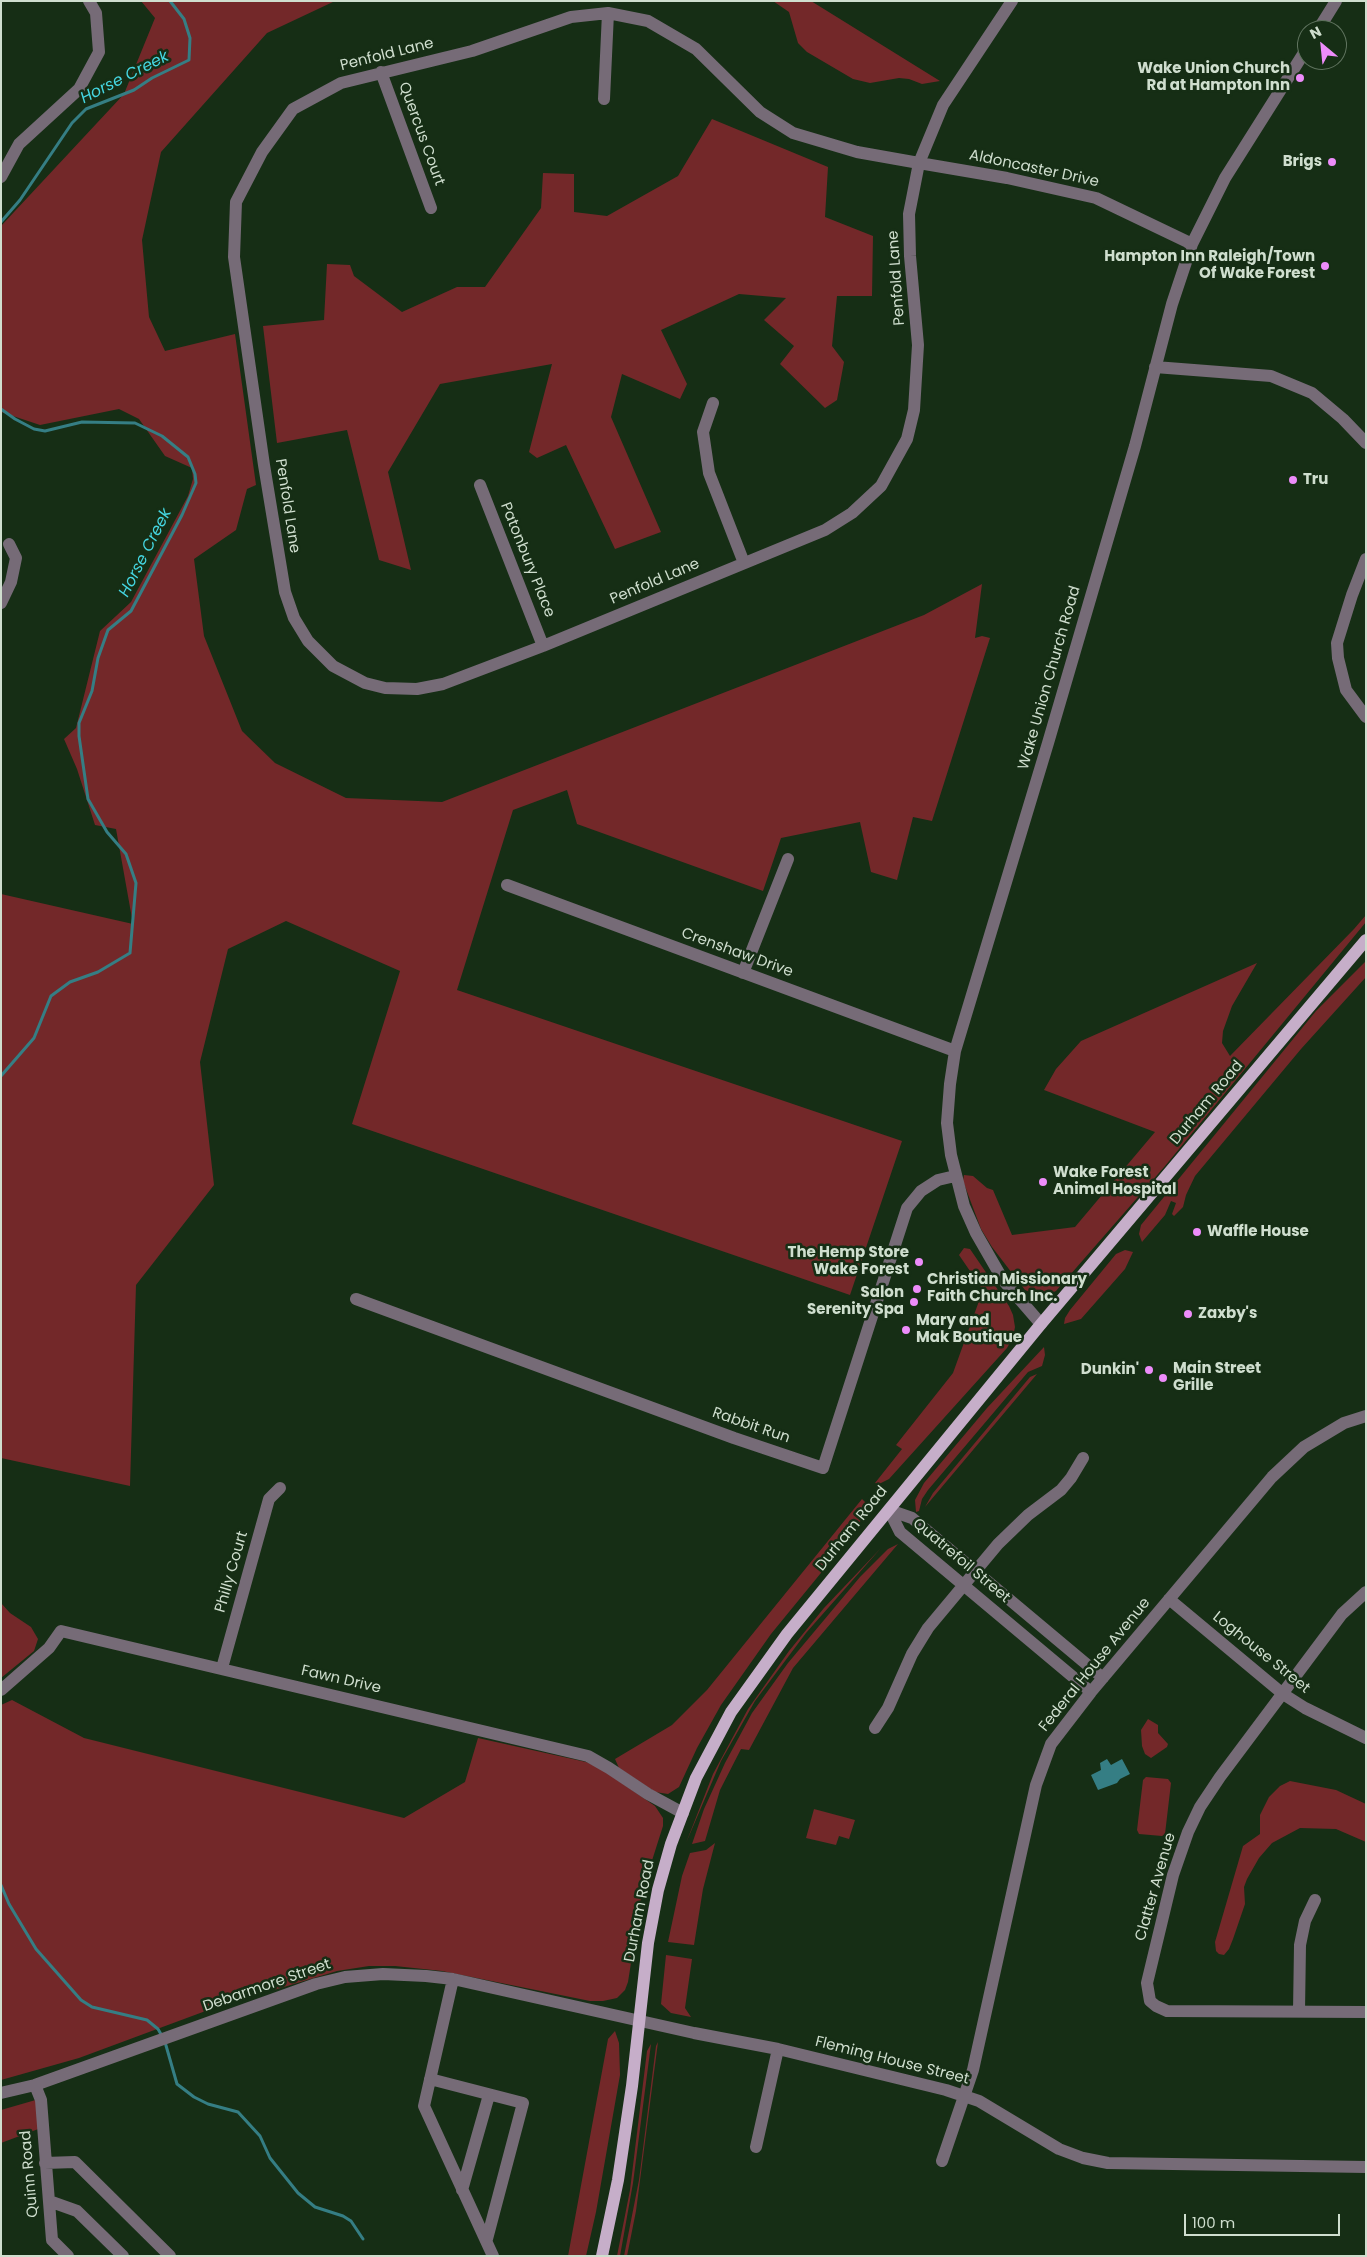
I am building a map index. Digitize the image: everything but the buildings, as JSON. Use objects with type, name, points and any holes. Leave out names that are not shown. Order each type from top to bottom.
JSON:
[{"type":"main road","name":"Durham Road","points":[[602,2256],[618,2180],[648,1943],[658,1890],[671,1844],[696,1778],[713,1744],[754,1678],[787,1634],[1041,1324],[1366,940]]},
{"type":"street","points":[[1,177],[19,144],[78,89],[99,52],[96,13],[89,1]]},
{"type":"street","name":"Penfold Lane","points":[[919,163],[857,152],[793,134],[760,112],[740,95],[696,49],[648,21],[608,13],[571,17],[472,51],[341,82],[293,109],[262,152],[236,202],[234,257],[264,465],[287,601],[303,633],[326,660],[356,680],[385,688],[417,689],[443,684],[544,646],[825,530],[852,513],[881,486],[907,439],[914,410],[918,346],[910,256],[909,214],[919,163],[943,105],[1012,1]]},
{"type":"street","points":[[1324,20],[1336,1]]},
{"type":"street","points":[[604,99],[608,13]]},
{"type":"street","name":"Wake Union Church Road","points":[[1041,1324],[1016,1297],[991,1260],[964,1206],[955,1176],[947,1123],[955,1051],[1048,744],[1134,446],[1172,304],[1192,244],[1225,178],[1297,64]]},
{"type":"street","name":"Quercus Court","points":[[381,72],[431,208]]},
{"type":"street","name":"Aldoncaster Drive","points":[[919,163],[1007,178],[1096,198],[1192,244]]},
{"type":"street","points":[[1155,367],[1271,376],[1312,393],[1343,419],[1366,443]]},
{"type":"street","points":[[713,403],[703,432],[709,473],[744,563]]},
{"type":"street","name":"Patonbury Place","points":[[480,485],[544,646]]},
{"type":"street","points":[[1,603],[11,582],[16,558],[9,544]]},
{"type":"street","points":[[1366,560],[1349,604],[1337,644],[1338,658],[1346,690],[1366,717]]},
{"type":"street","points":[[743,973],[788,859]]},
{"type":"street","name":"Crenshaw Drive","points":[[507,885],[743,973],[844,1008],[955,1051]]},
{"type":"street","name":"Rabbit Run","points":[[356,1299],[734,1438],[823,1468],[908,1208],[921,1191],[938,1180],[955,1176]]},
{"type":"street","name":"Federal House Avenue","points":[[942,2161],[973,2070],[1036,1785],[1051,1744],[1091,1692],[1272,1477],[1304,1447],[1344,1423],[1366,1416]]},
{"type":"street","points":[[875,1728],[888,1708],[912,1654],[928,1628],[998,1544],[1028,1515],[1061,1490],[1083,1458]]},
{"type":"street","name":"Philly Court","points":[[222,1668],[269,1499],[280,1488]]},
{"type":"street","name":"Quatrefoil Street","points":[[889,1510],[912,1518],[1103,1678]]},
{"type":"street","name":"Quatrefoil Street","points":[[889,1510],[900,1532],[1091,1692]]},
{"type":"street","name":"Clatter Avenue","points":[[1366,1592],[1342,1614],[1220,1777],[1200,1807],[1188,1832],[1167,1896],[1147,1983],[1150,2001],[1167,2011],[1366,2012]]},
{"type":"street","name":"Loghouse Street","points":[[1169,1599],[1283,1694],[1305,1708],[1366,1738]]},
{"type":"street","name":"Fawn Drive","points":[[1,1690],[49,1648],[61,1631],[588,1756],[648,1794],[683,1813]]},
{"type":"street","points":[[1299,2011],[1300,1945],[1305,1921],[1315,1900]]},
{"type":"street","name":"Debarmore Street","points":[[1,2093],[35,2085],[316,1984],[345,1977],[383,1974],[453,1979],[639,2019]]},
{"type":"street","points":[[453,1979],[424,2106],[462,2190],[487,2239],[493,2256]]},
{"type":"street","name":"Fleming House Street","points":[[639,2019],[694,2033],[778,2049],[964,2095],[979,2101],[1059,2148],[1083,2158],[1108,2164],[1366,2167]]},
{"type":"street","points":[[756,2148],[778,2049]]},
{"type":"street","points":[[430,2079],[523,2103],[487,2239]]},
{"type":"street","name":"Quinn Road","points":[[35,2085],[41,2100],[52,2240],[68,2256]]},
{"type":"street","points":[[462,2190],[489,2095]]},
{"type":"street","points":[[45,2163],[75,2162],[170,2256]]},
{"type":"street","points":[[49,2201],[76,2211],[123,2256]]},
{"type":"shaded area","points":[[141,1],[335,1],[267,33],[161,152],[142,240],[149,317],[165,351],[235,334],[256,485],[247,489],[236,530],[194,559],[204,636],[242,731],[275,763],[346,798],[442,802],[924,615],[982,584],[975,638],[982,636],[990,638],[932,821],[913,817],[897,880],[871,872],[860,822],[781,838],[763,891],[577,824],[567,790],[513,810],[457,990],[902,1141],[850,1295],[352,1124],[400,971],[286,921],[228,949],[200,1062],[214,1185],[136,1285],[130,1486],[1,1458],[1,894],[133,924],[116,829],[95,825],[77,769],[64,739],[76,728],[100,631],[131,602],[188,496],[193,479],[192,468],[165,456],[139,419],[119,409],[40,425],[1,412],[1,226],[124,94],[155,18]]},
{"type":"shaded area","points":[[773,1],[811,1],[940,81],[922,84],[909,79],[899,78],[870,83],[853,79],[807,52],[798,43],[789,12]]},
{"type":"shaded area","points":[[712,119],[828,167],[825,217],[873,236],[872,296],[837,296],[832,346],[844,362],[837,400],[825,408],[780,364],[794,346],[764,320],[786,298],[739,294],[661,330],[687,384],[680,399],[622,374],[611,417],[661,532],[615,549],[566,445],[537,458],[529,452],[552,364],[440,384],[388,472],[411,570],[379,560],[347,430],[277,443],[263,326],[324,320],[327,264],[350,265],[354,276],[402,312],[457,287],[485,287],[541,208],[543,173],[574,174],[574,212],[607,216],[678,176]]},
{"type":"shaded area","points":[[1366,915],[1366,922],[1165,1166],[1056,1291],[1042,1297],[1025,1290],[992,1247],[981,1229],[963,1181],[964,1175],[973,1176],[987,1188],[993,1190],[1012,1235],[1075,1227],[1155,1132],[1044,1090],[1056,1069],[1081,1041],[1257,963],[1232,1006],[1223,1031],[1222,1043],[1230,1056]]},
{"type":"shaded area","points":[[1366,961],[1366,977],[1301,1049],[1195,1176],[1186,1195],[1183,1207],[1174,1216],[1172,1214],[1176,1203],[1171,1201],[1165,1215],[1142,1242],[1139,1234],[1141,1225],[1316,1011]]},
{"type":"shaded area","points":[[964,1248],[970,1249],[1009,1306],[1015,1327],[1013,1337],[1007,1348],[889,1479],[879,1484],[875,1483],[902,1449],[896,1445],[953,1373],[983,1290],[959,1255]]},
{"type":"shaded area","points":[[1125,1250],[1133,1252],[1125,1269],[1081,1319],[1064,1324],[1070,1310],[1116,1254]]},
{"type":"shaded area","points":[[1044,1347],[1045,1355],[1042,1366],[1028,1372],[928,1490],[922,1499],[919,1511],[916,1512],[915,1500],[924,1483],[987,1408]]},
{"type":"shaded area","points":[[1037,1374],[925,1507],[933,1493],[1030,1377]]},
{"type":"shaded area","points":[[862,1499],[866,1503],[867,1510],[852,1535],[771,1634],[721,1705],[697,1748],[679,1787],[668,1794],[655,1792],[619,1768],[615,1759],[672,1725],[707,1690]]},
{"type":"shaded area","points":[[898,1544],[793,1668],[749,1750],[741,1749],[720,1790],[705,1841],[692,1844],[704,1809],[725,1763],[752,1713],[788,1663],[860,1577],[888,1549]]},
{"type":"shaded area","points":[[881,1548],[806,1633],[755,1701],[721,1761],[686,1843],[713,1774],[748,1709],[789,1651],[824,1608]]},
{"type":"shaded area","points":[[1,1603],[10,1613],[31,1627],[38,1639],[34,1651],[1,1678]]},
{"type":"shaded area","points":[[12,1700],[84,1738],[404,1818],[465,1782],[478,1738],[586,1762],[600,1768],[655,1806],[663,1818],[663,1826],[642,1892],[628,1982],[625,1990],[617,1998],[590,2001],[442,1971],[395,1966],[369,1966],[337,1971],[274,1990],[273,1986],[79,2058],[1,2080],[1,1705]]},
{"type":"shaded area","points":[[1148,1719],[1158,1725],[1158,1733],[1168,1744],[1167,1747],[1151,1758],[1145,1754],[1142,1746],[1141,1730]]},
{"type":"shaded area","points":[[1146,1777],[1168,1779],[1171,1783],[1165,1834],[1162,1836],[1139,1834],[1137,1830],[1143,1780]]},
{"type":"shaded area","points":[[1290,1781],[1336,1790],[1366,1804],[1366,1842],[1336,1829],[1300,1828],[1272,1843],[1259,1858],[1247,1879],[1244,1887],[1245,1904],[1233,1939],[1224,1955],[1219,1954],[1216,1951],[1215,1942],[1243,1846],[1260,1834],[1260,1815],[1269,1797],[1280,1786]]},
{"type":"shaded area","points":[[814,1809],[855,1820],[849,1839],[839,1836],[836,1845],[806,1838]]},
{"type":"shaded area","points":[[715,1843],[703,1889],[694,1945],[668,1942],[682,1876],[690,1853],[706,1850]]},
{"type":"shaded area","points":[[666,1955],[692,1959],[685,2008],[691,2017],[671,2013],[661,2004]]},
{"type":"shaded area","points":[[615,2031],[619,2043],[620,2075],[596,2212],[586,2256],[568,2256],[608,2039]]},
{"type":"shaded area","points":[[658,2042],[636,2211],[627,2256],[624,2256],[639,2180]]},
{"type":"shaded area","points":[[651,2044],[633,2183],[620,2256],[617,2256],[630,2190],[647,2051]]},
{"type":"shaded area","points":[[46,2097],[41,2128],[1,2143],[1,2110]]},
{"type":"water","points":[[1107,1759],[1111,1765],[1122,1759],[1130,1774],[1120,1779],[1117,1783],[1098,1790],[1091,1775],[1101,1770],[1100,1763]]},
{"type":"waterway","name":"Horse Creek","points":[[1,222],[20,200],[72,123],[86,109],[134,90],[152,78],[189,60],[190,38],[184,19],[170,1]]},
{"type":"waterway","name":"Horse Creek","points":[[1,409],[34,429],[45,431],[82,422],[135,423],[162,436],[188,457],[195,474],[196,483],[182,515],[131,611],[108,630],[98,658],[92,691],[79,723],[79,736],[88,799],[107,832],[126,854],[136,883],[130,953],[98,972],[70,982],[51,996],[34,1038],[1,1076]]},
{"type":"waterway","points":[[1,1885],[9,1904],[36,1949],[81,2000],[92,2007],[147,2020],[158,2029],[162,2036]]},
{"type":"waterway","points":[[165,2042],[177,2084],[194,2097],[208,2104],[238,2112],[260,2136],[270,2158],[298,2193],[315,2207],[343,2216],[351,2221],[363,2239]]},
{"type":"place","name":"Wake Union Church Rd at Hampton Inn","points":[[1300,78]]},
{"type":"place","name":"Brigs","points":[[1332,162]]},
{"type":"place","name":"Hampton Inn Raleigh/Town Of Wake Forest","points":[[1325,266]]},
{"type":"place","name":"Tru","points":[[1293,480]]},
{"type":"place","name":"Wake Forest Animal Hospital","points":[[1043,1182]]},
{"type":"place","name":"Waffle House","points":[[1197,1232]]},
{"type":"place","name":"The Hemp Store Wake Forest","points":[[919,1262]]},
{"type":"place","name":"Christian Missionary Faith Church Inc.","points":[[917,1289]]},
{"type":"place","name":"Salon Serenity Spa","points":[[914,1302]]},
{"type":"place","name":"Zaxby's","points":[[1188,1314]]},
{"type":"place","name":"Mary and Mak Boutique","points":[[906,1330]]},
{"type":"place","name":"Dunkin'","points":[[1149,1370]]},
{"type":"place","name":"Main Street Grille","points":[[1163,1378]]}]
